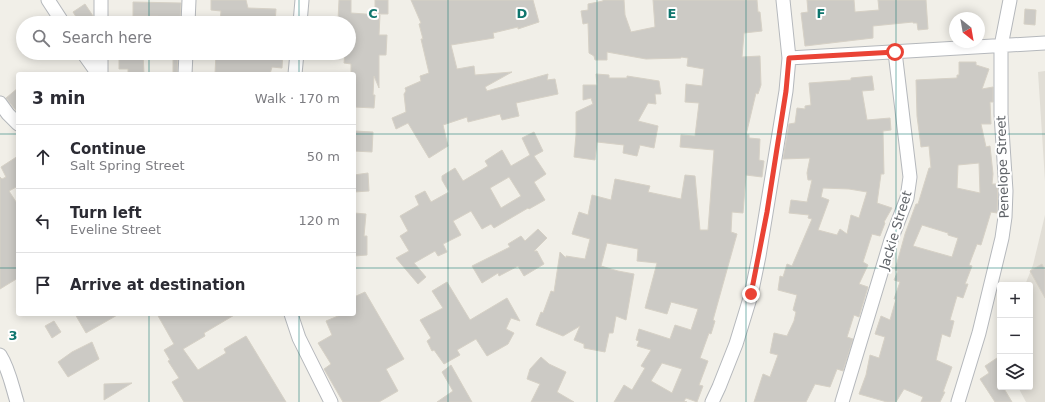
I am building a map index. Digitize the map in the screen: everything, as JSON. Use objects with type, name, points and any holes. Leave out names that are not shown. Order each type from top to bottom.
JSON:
[{"type":"street","points":[[48,0],[58,16]]},
{"type":"street","points":[[101,0],[101,16]]},
{"type":"street","points":[[188,16],[189,0]]},
{"type":"street","points":[[301,16],[302,0]]},
{"type":"street","points":[[712,402],[736,344],[751,294],[767,212],[786,91],[789,58],[784,0]]},
{"type":"street","name":"Penelope Street","points":[[960,401],[981,326],[1002,238],[1005,217],[1006,191],[1001,114],[1001,46],[1010,0]]},
{"type":"street","points":[[789,58],[1045,43]]},
{"type":"street","name":"Jackie Street","points":[[842,402],[891,240],[907,198],[910,177],[895,52]]},
{"type":"street","points":[[89,60],[97,72]]},
{"type":"street","points":[[101,60],[102,72]]},
{"type":"street","points":[[185,72],[186,60]]},
{"type":"street","points":[[295,72],[296,60]]},
{"type":"street","points":[[0,103],[16,122]]},
{"type":"street","points":[[292,316],[299,338],[331,402]]},
{"type":"street","points":[[0,355],[4,361],[17,402]]},
{"type":"shaded area","points":[[1045,71],[1045,181],[1038,72]]},
{"type":"shaded area","points":[[1045,215],[1045,402],[1026,402],[1020,390],[1033,390],[1033,282],[1026,282],[1033,265]]},
{"type":"building","points":[[211,0],[246,0],[248,8],[276,9],[276,16],[221,16],[221,11],[211,10]]},
{"type":"building","points":[[339,0],[351,0],[351,13],[380,15],[379,35],[387,35],[386,55],[379,55],[379,88],[374,76],[374,108],[356,107],[356,72],[351,72],[351,64],[344,63],[344,60],[356,60],[356,16],[338,16]]},
{"type":"building","points":[[375,0],[388,0],[388,14],[375,14]]},
{"type":"building","points":[[411,0],[533,0],[539,22],[518,29],[518,27],[493,33],[494,38],[451,45],[457,69],[474,66],[475,75],[512,72],[485,87],[487,91],[548,74],[547,80],[555,79],[558,94],[516,103],[519,116],[502,120],[500,114],[468,122],[467,117],[443,125],[448,146],[429,158],[408,123],[396,129],[392,118],[406,112],[404,94],[406,91],[405,88],[421,81],[420,76],[429,73],[421,39],[423,39],[419,24],[421,23]]},
{"type":"building","points":[[624,0],[625,15],[631,32],[655,27],[653,0],[757,0],[758,12],[760,12],[762,31],[744,33],[742,57],[760,56],[761,85],[758,94],[756,93],[746,135],[749,135],[749,138],[760,139],[759,160],[764,161],[762,177],[746,175],[743,213],[732,212],[731,232],[737,234],[713,320],[715,321],[700,358],[708,361],[699,385],[703,386],[697,402],[686,398],[684,401],[687,402],[614,402],[624,385],[632,390],[645,368],[641,366],[651,350],[637,346],[639,341],[636,340],[639,329],[670,339],[675,325],[691,330],[698,309],[671,302],[667,314],[645,308],[657,263],[637,261],[638,249],[607,243],[601,266],[634,274],[626,320],[616,316],[613,333],[609,333],[605,352],[584,348],[584,344],[574,340],[580,326],[563,336],[536,325],[541,312],[543,313],[551,291],[554,292],[560,252],[566,258],[566,256],[585,259],[590,239],[572,234],[579,212],[588,215],[592,195],[611,200],[615,179],[650,186],[648,192],[681,199],[685,175],[695,176],[700,230],[708,230],[714,150],[680,147],[681,135],[695,136],[699,103],[685,102],[686,84],[702,86],[704,69],[687,66],[688,58],[681,57],[646,59],[607,52],[607,60],[595,60],[594,56],[589,53],[588,23],[583,24],[581,11],[588,10],[588,4],[603,1]],"holes":[[[662,363],[682,369],[672,393],[651,381]]]},
{"type":"building","points":[[807,0],[854,0],[855,12],[879,10],[878,0],[926,0],[928,29],[918,30],[917,23],[913,22],[873,26],[873,38],[805,46],[801,13],[808,12]]},
{"type":"building","points":[[133,2],[181,3],[180,16],[133,16]]},
{"type":"building","points":[[85,4],[93,16],[76,16],[73,12]]},
{"type":"building","points":[[1025,9],[1036,10],[1035,25],[1024,24]]},
{"type":"building","points":[[119,60],[143,60],[144,72],[128,72],[128,69],[119,69]]},
{"type":"building","points":[[173,60],[178,60],[177,72],[173,72]]},
{"type":"building","points":[[216,60],[283,60],[282,68],[272,67],[271,72],[215,72]]},
{"type":"building","points":[[959,62],[976,62],[976,65],[989,69],[982,89],[993,87],[993,102],[990,102],[991,124],[981,124],[986,147],[990,146],[993,174],[992,184],[998,184],[997,213],[991,212],[981,245],[977,244],[969,265],[972,266],[965,284],[968,284],[963,298],[957,296],[950,320],[954,321],[950,337],[942,334],[936,360],[952,367],[943,392],[945,392],[940,402],[921,402],[923,397],[904,389],[896,402],[887,402],[859,394],[866,375],[870,355],[879,358],[885,337],[875,334],[881,316],[890,320],[896,299],[894,299],[900,282],[894,280],[898,271],[895,270],[905,234],[916,204],[918,204],[929,168],[931,168],[929,146],[921,147],[917,116],[916,80],[957,78],[957,75],[959,75]],"holes":[[[979,163],[980,193],[957,188],[958,165]],[[922,225],[948,233],[948,235],[958,238],[952,257],[913,246]]]},
{"type":"building","points":[[596,74],[609,75],[609,78],[627,78],[627,76],[659,81],[661,94],[655,94],[656,104],[648,103],[638,121],[658,126],[654,148],[640,145],[637,156],[623,153],[624,145],[597,142],[595,160],[574,157],[576,112],[593,104],[591,98],[583,100],[583,85],[597,85]]},
{"type":"building","points":[[872,76],[874,90],[862,91],[867,120],[890,118],[891,130],[883,131],[884,174],[881,174],[877,203],[892,208],[884,222],[885,223],[880,236],[872,234],[863,262],[868,265],[859,284],[868,287],[859,317],[854,315],[847,337],[853,339],[843,371],[837,369],[830,387],[815,384],[806,402],[754,402],[763,374],[770,377],[778,355],[770,353],[774,333],[787,336],[794,321],[796,312],[793,310],[797,295],[778,290],[780,276],[783,277],[787,264],[792,266],[812,219],[808,218],[809,215],[789,213],[791,200],[807,202],[812,180],[808,180],[807,173],[810,158],[783,159],[789,124],[795,123],[797,108],[805,109],[805,106],[811,105],[809,83],[851,80],[851,78]],"holes":[[[823,188],[849,189],[867,192],[859,218],[851,215],[847,234],[840,229],[837,235],[818,230],[829,200],[821,197]]]},
{"type":"building","points":[[16,90],[16,110],[6,98]]},
{"type":"building","points":[[356,131],[373,132],[372,152],[356,151]]},
{"type":"building","points":[[534,132],[543,151],[534,156],[546,174],[534,182],[545,200],[494,228],[491,224],[482,229],[471,211],[453,221],[461,235],[443,244],[447,252],[438,256],[435,251],[414,263],[426,277],[418,284],[396,258],[409,251],[400,236],[408,231],[400,216],[419,205],[415,196],[425,191],[431,202],[449,192],[442,180],[442,176],[455,168],[463,181],[488,166],[485,161],[502,150],[511,166],[530,155],[522,138]],"holes":[[[509,177],[521,196],[501,208],[490,188]]]},
{"type":"building","points":[[16,157],[16,187],[9,191],[16,202],[16,279],[0,289],[0,177],[2,179],[6,177],[1,167]]},
{"type":"building","points":[[368,173],[369,191],[356,192],[356,175]]},
{"type":"building","points":[[356,213],[366,214],[364,236],[367,236],[367,255],[356,256]]},
{"type":"building","points":[[538,229],[547,238],[534,251],[537,251],[544,264],[524,276],[518,266],[499,276],[498,273],[482,283],[472,266],[510,247],[508,244],[521,236],[525,241]]},
{"type":"building","points":[[1042,264],[1045,270],[1045,298],[1030,271]]},
{"type":"building","points":[[447,282],[470,320],[507,298],[520,321],[511,318],[506,329],[514,333],[508,344],[487,356],[476,339],[457,350],[460,355],[444,364],[434,350],[432,351],[427,341],[431,338],[420,320],[443,308],[432,291]]},
{"type":"building","points":[[365,292],[404,359],[386,369],[398,391],[379,402],[343,402],[324,369],[331,364],[318,343],[332,335],[326,321],[338,316],[356,316],[356,296]]},
{"type":"building","points":[[76,316],[116,316],[86,333]]},
{"type":"building","points":[[158,316],[233,316],[204,333],[205,336],[183,349],[198,370],[226,353],[224,349],[246,336],[286,402],[184,402],[172,382],[179,378],[168,361],[170,360],[164,350],[174,344]]},
{"type":"building","points":[[54,321],[61,332],[52,338],[45,326]]},
{"type":"building","points":[[92,342],[99,359],[68,377],[58,362],[72,352]]},
{"type":"building","points":[[541,357],[549,364],[566,372],[557,392],[574,402],[531,402],[540,384],[527,379],[530,369]]},
{"type":"building","points":[[997,358],[997,390],[1005,390],[1012,402],[995,402],[980,379],[989,373],[985,366]]},
{"type":"building","points":[[451,365],[472,402],[437,402],[453,391],[442,372]]},
{"type":"building","points":[[132,383],[104,400],[104,384]]},
{"type":"route","points":[[751,294],[767,212],[774,159],[786,91],[789,58],[895,52]]}]
